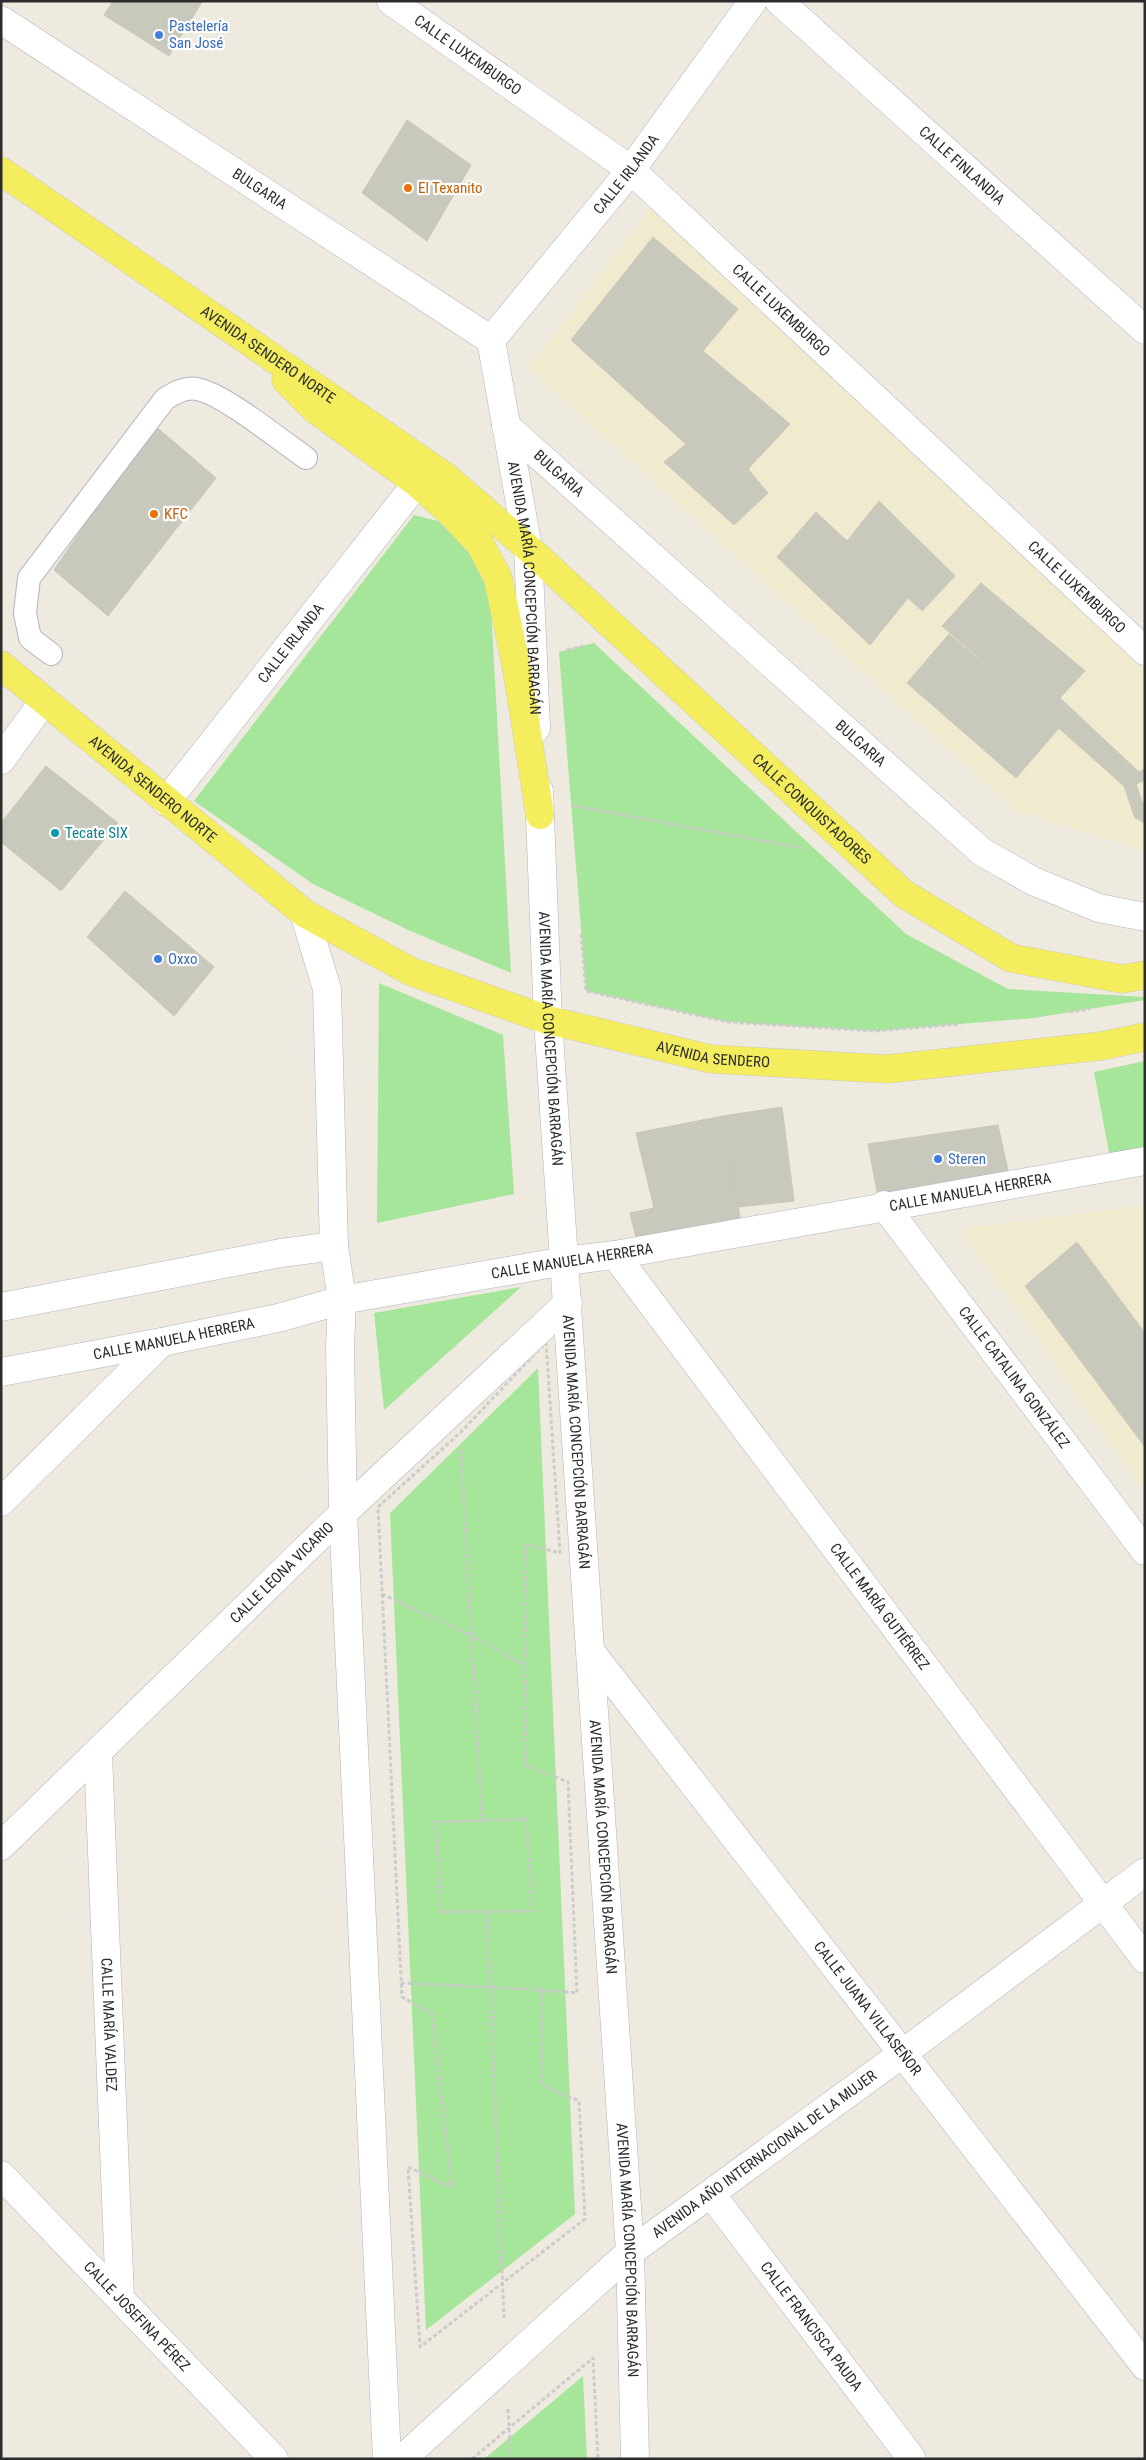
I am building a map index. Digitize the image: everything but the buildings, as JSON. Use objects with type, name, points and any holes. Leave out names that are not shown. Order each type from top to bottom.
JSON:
[{"type":"main road","name":"AVENIDA SENDERO NORTE","points":[[1,171],[240,333],[446,477],[528,548]]},
{"type":"main road","points":[[240,333],[316,410],[417,483],[448,510],[480,544],[498,578],[517,670],[540,814]]},
{"type":"main road","name":"CALLE CONQUISTADORES","points":[[528,548],[904,894],[1011,958],[1122,979],[1145,975]]},
{"type":"main road","name":"AVENIDA SENDERO NORTE","points":[[1,665],[166,802],[304,913]]},
{"type":"main road","name":"AVENIDA SENDERO","points":[[304,913],[412,972],[548,1020],[711,1058],[887,1069],[1101,1046],[1145,1037]]},
{"type":"street","name":"CALLE LUXEMBURGO","points":[[391,1],[631,170],[1145,651]]},
{"type":"street","name":"CALLE IRLANDA","points":[[491,340],[631,170],[753,1]]},
{"type":"street","name":"CALLE FINLANDIA","points":[[779,1],[1145,330]]},
{"type":"street","name":"BULGARIA","points":[[1,20],[491,340]]},
{"type":"street","points":[[491,340],[506,426]]},
{"type":"street","name":"BULGARIA","points":[[506,426],[982,852],[1033,880],[1099,908],[1145,917]]},
{"type":"street","name":"AVENIDA MARÍA CONCEPCIÓN BARRAGÁN","points":[[506,426],[528,548],[548,1020],[630,2252],[635,2459]]},
{"type":"street","name":"CALLE IRLANDA","points":[[166,802],[417,483]]},
{"type":"street","points":[[1,760],[44,701]]},
{"type":"street","points":[[304,913],[327,989],[334,1246],[342,1300],[340,1349],[343,1513],[387,2459]]},
{"type":"street","name":"CALLE MANUELA HERRERA","points":[[1,1372],[278,1318],[342,1300],[1145,1161]]},
{"type":"street","name":"CALLE CATALINA GONZÁLEZ","points":[[884,1205],[1145,1551]]},
{"type":"street","points":[[1,1307],[281,1253],[334,1246]]},
{"type":"street","name":"CALLE MARÍA GUTIÉRREZ","points":[[615,1254],[1145,1958]]},
{"type":"street","name":"CALLE LEONA VICARIO","points":[[1,1846],[343,1513],[568,1303]]},
{"type":"street","points":[[1,1502],[162,1342]]},
{"type":"street","name":"CALLE JUANA VILLASEÑOR","points":[[591,1652],[1145,2366]]},
{"type":"street","name":"CALLE MARÍA VALDEZ","points":[[98,1753],[120,2298]]},
{"type":"street","name":"AVENIDA AÑO INTERNACIONAL DE LA MUJER","points":[[402,2459],[630,2252],[902,2054],[1145,1872]]},
{"type":"street","name":"CALLE JOSEFINA PÉREZ","points":[[1,2174],[274,2459]]},
{"type":"street","name":"CALLE FRANCISCA PAUDA","points":[[711,2194],[912,2459]]},
{"type":"lane","points":[[51,654],[30,638],[25,612],[29,578],[165,399],[175,392],[195,389],[214,394],[306,458]]},
{"type":"path","points":[[572,815],[571,805],[806,848]]},
{"type":"path","points":[[581,932],[586,991],[728,1022],[876,1031],[965,1024]]},
{"type":"path","points":[[1062,1014],[1098,1008]]},
{"type":"path","points":[[401,1983],[490,1989],[542,1990],[577,1993],[568,1782],[525,1765],[525,1544],[560,1553],[546,1342],[460,1433],[378,1507],[401,1983],[402,1997],[432,2014],[452,2187],[408,2167],[420,2347],[586,2219],[579,2101],[542,2085],[542,1990]]},
{"type":"path","points":[[459,1404],[482,1820]]},
{"type":"path","points":[[382,1594],[472,1636],[525,1666]]},
{"type":"path","points":[[526,1819],[533,1911],[487,1912],[441,1912],[436,1822],[526,1819]]},
{"type":"path","points":[[487,1912],[511,2459]]},
{"type":"path","points":[[472,2459],[592,2358],[598,2459]]},
{"type":"shaded area","points":[[651,208],[1145,661],[1145,851],[1016,811],[528,368]]},
{"type":"shaded area","points":[[1145,1205],[1145,1493],[960,1229]]},
{"type":"green space","points":[[414,515],[438,521],[478,560],[490,589],[511,973],[408,930],[313,884],[194,801]]},
{"type":"green space","points":[[594,643],[906,934],[1008,989],[1145,997],[1145,1000],[1034,1018],[876,1031],[728,1022],[586,991],[559,652]]},
{"type":"green space","points":[[379,983],[503,1035],[514,1194],[377,1223]]},
{"type":"green space","points":[[1145,1061],[1145,1152],[1110,1158],[1094,1072]]},
{"type":"green space","points":[[521,1287],[384,1410],[374,1313]]},
{"type":"green space","points":[[538,1368],[575,2214],[426,2330],[390,1513]]},
{"type":"green space","points":[[583,2376],[587,2459],[484,2459]]},
{"type":"place","name":"Pastelería San José","points":[[159,35]]},
{"type":"place","name":"El Texanito","points":[[408,188]]},
{"type":"place","name":"KFC","points":[[154,514]]},
{"type":"place","name":"Tecate SIX","points":[[55,833]]},
{"type":"place","name":"Oxxo","points":[[158,959]]},
{"type":"place","name":"Steren","points":[[938,1159]]}]
